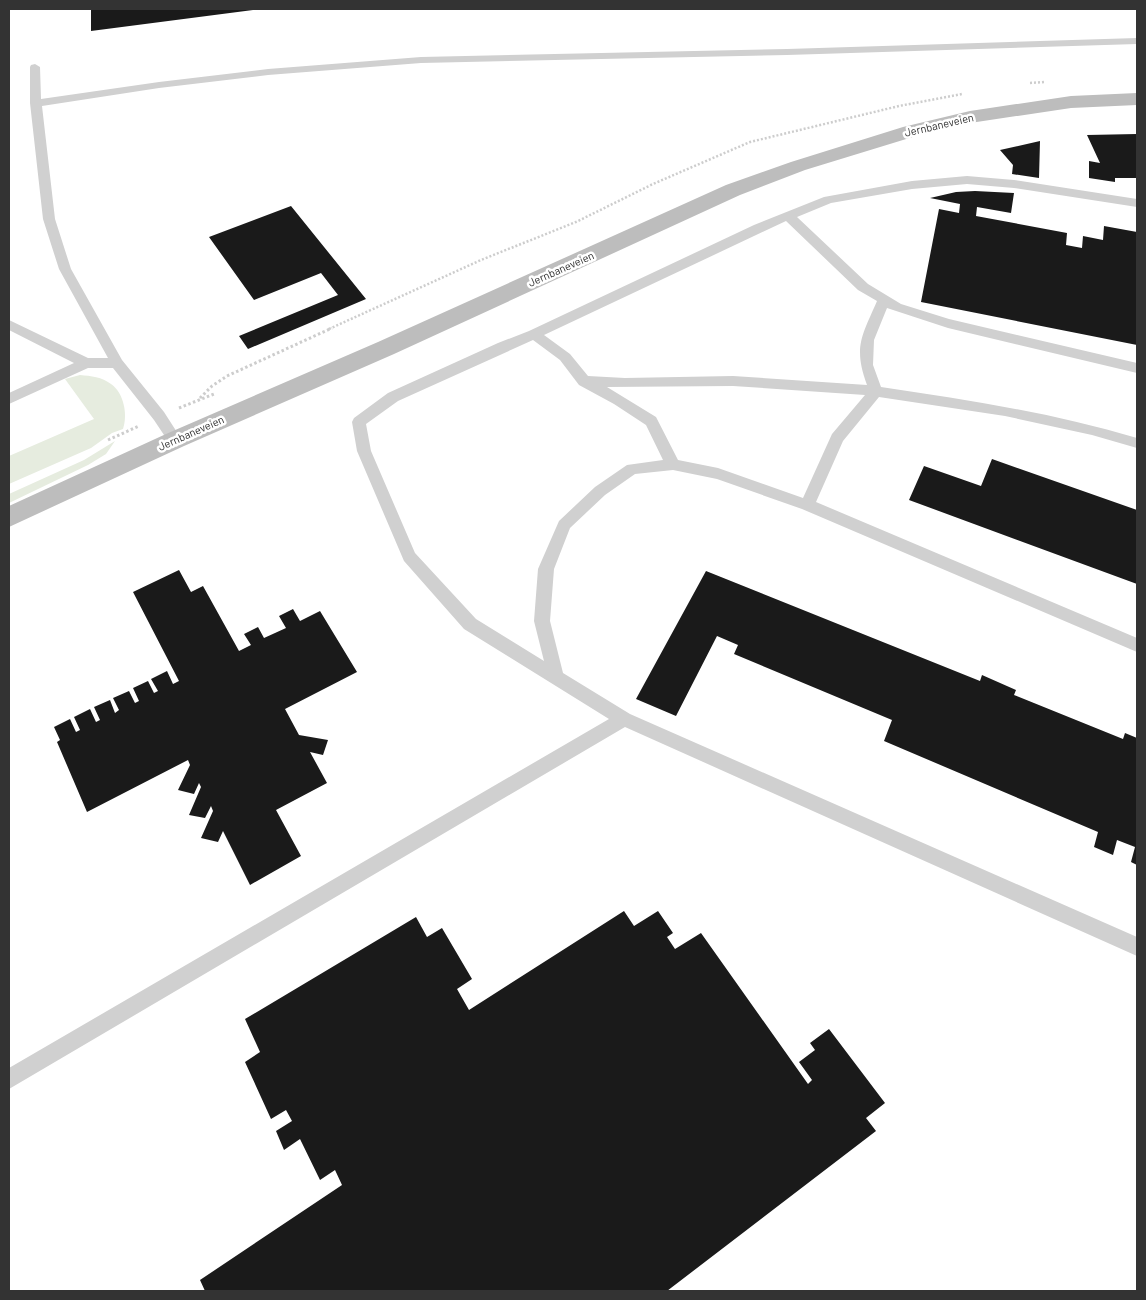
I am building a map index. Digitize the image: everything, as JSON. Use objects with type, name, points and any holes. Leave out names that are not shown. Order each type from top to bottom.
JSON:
[{"type":"street","name":"Jernbaneveien","points":[[9,517],[175,440],[386,348],[734,190],[798,166],[910,130],[970,117],[1071,102],[1137,100]]},
{"type":"lane","points":[[36,103],[159,85],[268,72],[420,60],[787,52],[1137,41]]},
{"type":"lane","points":[[35,67],[34,82],[49,219],[65,269],[117,363],[159,416],[175,440]]},
{"type":"lane","points":[[1137,203],[1014,184],[967,180],[912,185],[828,200],[758,228],[534,334],[502,346],[393,396],[359,422],[364,451],[409,557],[470,624],[624,719],[1137,948]]},
{"type":"lane","points":[[788,216],[864,287],[896,307],[948,323],[1137,368]]},
{"type":"lane","points":[[876,391],[866,366],[867,340],[884,300]]},
{"type":"lane","points":[[9,325],[86,363]]},
{"type":"lane","points":[[534,334],[565,358],[584,381],[619,400],[651,421],[673,464]]},
{"type":"lane","points":[[9,398],[86,363],[117,363]]},
{"type":"lane","points":[[584,381],[625,383],[733,381],[876,391],[1005,411],[1092,430],[1137,443]]},
{"type":"lane","points":[[806,505],[837,438],[876,391]]},
{"type":"lane","points":[[556,677],[542,620],[546,569],[564,525],[600,491],[632,468],[673,464],[718,474],[806,505],[1137,645]]},
{"type":"lane","points":[[9,1079],[624,719]]},
{"type":"shaded area","points":[[80,375],[100,378],[108,382],[119,393],[125,411],[123,429],[112,433],[91,448],[9,484],[9,456],[94,419],[65,379]]},
{"type":"shaded area","points":[[115,441],[106,454],[88,465],[9,503],[9,494],[84,460]]},
{"type":"building","points":[[91,9],[253,9],[253,10],[91,31]]},
{"type":"building","points":[[1137,134],[1137,178],[1115,178],[1115,182],[1089,178],[1089,161],[1100,163],[1087,135]]},
{"type":"building","points":[[1040,141],[1039,178],[1012,174],[1013,165],[1000,150]]},
{"type":"building","points":[[956,192],[1014,193],[1011,213],[977,207],[976,216],[1067,233],[1066,245],[1082,248],[1083,236],[1103,240],[1104,226],[1137,232],[1137,345],[921,302],[939,209],[959,213],[960,204],[930,198]]},
{"type":"building","points":[[291,206],[366,299],[248,349],[239,336],[338,295],[321,273],[254,300],[209,237]]},
{"type":"building","points":[[992,459],[1137,510],[1137,584],[909,500],[924,466],[981,486]]},
{"type":"building","points":[[179,570],[191,592],[203,586],[239,651],[251,645],[244,634],[258,627],[264,638],[286,628],[279,616],[293,609],[300,621],[320,611],[357,672],[285,709],[299,735],[328,740],[323,755],[310,752],[327,783],[276,810],[301,856],[250,885],[223,831],[218,842],[201,838],[213,811],[211,806],[205,818],[189,815],[201,787],[199,783],[194,794],[178,790],[190,765],[188,760],[87,812],[57,742],[60,740],[54,727],[70,719],[76,732],[80,730],[74,717],[90,709],[96,722],[100,720],[94,707],[110,700],[115,713],[119,710],[113,698],[129,691],[135,703],[139,701],[133,688],[148,681],[154,693],[158,691],[151,679],[167,671],[173,684],[179,681],[133,592]]},
{"type":"building","points":[[706,571],[980,681],[982,675],[1016,690],[1014,695],[1123,739],[1125,733],[1137,738],[1137,865],[1131,862],[1135,847],[1117,840],[1113,855],[1094,847],[1098,832],[884,741],[892,720],[734,654],[738,645],[717,636],[676,716],[636,699]]},
{"type":"building","points":[[624,911],[634,926],[658,911],[673,933],[667,937],[675,949],[701,933],[808,1084],[812,1080],[799,1062],[815,1050],[810,1043],[829,1029],[885,1103],[866,1118],[876,1131],[667,1291],[205,1291],[200,1280],[342,1185],[335,1170],[320,1180],[300,1139],[284,1150],[276,1131],[292,1121],[286,1110],[271,1119],[245,1062],[260,1052],[245,1019],[416,917],[427,937],[442,928],[472,979],[457,989],[469,1010]]}]
